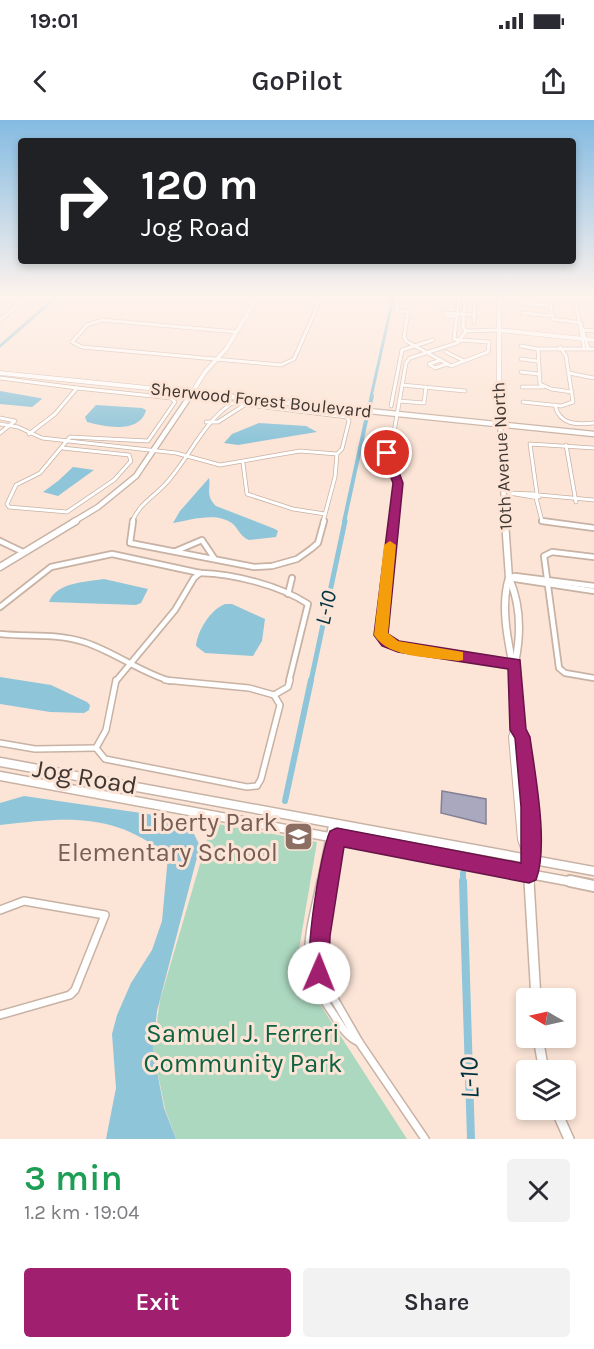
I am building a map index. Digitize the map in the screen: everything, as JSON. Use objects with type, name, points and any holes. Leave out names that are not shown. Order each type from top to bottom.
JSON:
[{"type":"main road","name":"Jog Road","points":[[0,762],[594,871]]},
{"type":"main road","name":"Jog Road","points":[[0,776],[594,886]]},
{"type":"main road","points":[[162,805],[166,792]]},
{"type":"street","points":[[78,346],[279,365],[294,359],[300,346]]},
{"type":"street","points":[[0,567],[110,498],[136,476],[227,346]]},
{"type":"street","points":[[391,406],[402,350],[414,346]]},
{"type":"street","points":[[416,346],[451,366],[488,353],[489,346]]},
{"type":"street","points":[[447,346],[406,361],[394,432],[387,450],[398,483],[381,635],[387,642],[398,646],[515,664]]},
{"type":"street","name":"10th Avenue North","points":[[498,346],[499,424],[506,492],[509,578],[506,587],[510,648],[515,664],[518,730],[513,737],[522,839],[529,859],[535,988]]},
{"type":"street","points":[[521,346],[538,349],[560,347],[594,349]]},
{"type":"street","points":[[523,402],[572,404],[566,356],[560,347]]},
{"type":"street","points":[[538,349],[539,383],[544,387]]},
{"type":"street","points":[[446,352],[464,361]]},
{"type":"street","points":[[521,359],[537,361]]},
{"type":"street","points":[[441,360],[429,364],[435,368],[447,364]]},
{"type":"street","points":[[521,372],[538,374]]},
{"type":"street","name":"Sherwood Forest Boulevard","points":[[0,373],[594,434]]},
{"type":"street","points":[[568,373],[594,378]]},
{"type":"street","points":[[0,378],[174,400],[148,441],[74,436],[67,441],[40,474],[16,485],[7,504],[9,507],[67,512],[114,480],[131,460],[129,455],[62,448]]},
{"type":"street","points":[[402,385],[465,391]]},
{"type":"street","points":[[399,401],[424,403],[426,387]]},
{"type":"street","points":[[522,387],[544,387],[572,392]]},
{"type":"street","points":[[30,434],[55,414],[76,388]]},
{"type":"street","points":[[232,403],[344,415],[349,421],[342,449],[337,454],[335,477],[318,543],[284,564],[254,567],[130,543],[128,537],[136,513],[166,484],[187,456],[206,422],[232,403]]},
{"type":"street","points":[[206,422],[219,422],[246,404]]},
{"type":"street","points":[[555,405],[555,414],[561,420],[575,424],[594,423]]},
{"type":"street","points":[[0,418],[14,420],[5,430],[0,431]]},
{"type":"street","points":[[0,424],[11,425],[30,434],[67,441],[187,456],[220,465],[243,463],[300,451],[337,454]]},
{"type":"street","points":[[116,454],[124,441]]},
{"type":"street","points":[[594,448],[530,444],[539,518],[545,522],[594,528]]},
{"type":"street","points":[[566,446],[576,500]]},
{"type":"street","points":[[243,463],[247,494],[293,509],[325,514]]},
{"type":"street","points":[[506,492],[594,502]]},
{"type":"street","points":[[176,551],[202,540],[214,558]]},
{"type":"street","points":[[0,541],[23,552]]},
{"type":"street","points":[[594,557],[546,553],[547,583],[559,668],[565,673],[594,678]]},
{"type":"street","points":[[0,607],[51,567],[112,554],[195,570],[200,573],[216,573],[288,594],[308,604],[288,687],[274,695]]},
{"type":"street","points":[[96,748],[106,730],[116,680],[175,610],[200,573]]},
{"type":"street","points":[[288,594],[292,578]]},
{"type":"street","points":[[509,578],[594,591]]},
{"type":"street","points":[[547,583],[594,586]]},
{"type":"street","points":[[0,634],[82,640],[129,665],[167,681],[255,689],[274,695],[279,705],[261,779],[257,786],[247,787],[112,762],[105,759],[96,748]]},
{"type":"street","points":[[0,743],[35,749],[96,748]]},
{"type":"street","points":[[336,822],[307,951],[307,964],[312,985],[350,1038],[359,1042]]},
{"type":"street","points":[[333,836],[320,936],[319,973],[354,1029],[359,1042],[425,1139]]},
{"type":"street","points":[[0,910],[24,901],[105,915],[75,990],[70,995],[0,1015]]},
{"type":"street","points":[[560,1120],[569,1139]]},
{"type":"green space","name":"Samuel J. Ferreri Community Park","points":[[212,823],[317,842],[296,967],[407,1139],[176,1139],[165,1109],[153,1050],[160,1000]]},
{"type":"water","points":[[0,391],[42,399],[32,407],[0,404]]},
{"type":"water","points":[[96,405],[146,410],[137,423],[112,427],[87,422],[85,417]]},
{"type":"water","points":[[259,423],[306,426],[317,432],[238,445],[224,443],[232,434]]},
{"type":"water","points":[[73,467],[94,470],[58,496],[43,492],[58,481]]},
{"type":"water","points":[[209,478],[209,495],[216,506],[275,529],[278,531],[276,537],[246,539],[233,524],[219,518],[211,517],[173,523],[180,511]]},
{"type":"water","points":[[104,579],[148,589],[141,603],[136,605],[49,602],[58,590],[72,584]]},
{"type":"water","points":[[225,604],[232,604],[265,619],[262,641],[253,656],[205,653],[196,646],[206,621]]},
{"type":"water","points":[[0,677],[51,685],[87,702],[90,705],[89,710],[84,713],[50,712],[0,704]]},
{"type":"water","points":[[24,796],[162,816],[192,830],[200,846],[157,1011],[153,1050],[164,1108],[176,1139],[106,1139],[116,1088],[112,1034],[117,1015],[131,983],[152,950],[162,921],[168,856],[148,841],[128,831],[88,821],[46,821],[0,825],[0,803]]},
{"type":"building","points":[[442,791],[486,799],[486,824],[441,813]]},
{"type":"waterway","name":"L-10","points":[[371,397],[382,346]]},
{"type":"waterway","name":"L-10","points":[[369,408],[372,396]]},
{"type":"waterway","name":"L-10","points":[[344,522],[367,416]]},
{"type":"waterway","name":"L-10","points":[[311,681],[345,521]]},
{"type":"waterway","name":"L-10","points":[[285,801],[311,680]]},
{"type":"waterway","name":"L-10","points":[[463,873],[463,881]]},
{"type":"waterway","name":"L-10","points":[[463,881],[471,1139]]},
{"type":"slow traffic","points":[[390,545],[380,630],[384,640],[394,646],[458,656]]},
{"type":"place","name":"Liberty Park Elementary School","points":[[299,837]]},
{"type":"route","points":[[319,973],[320,936],[337,837],[529,873],[532,845],[530,807],[522,737],[518,730],[515,664],[398,646],[390,644],[381,635],[398,483],[387,453]]}]
